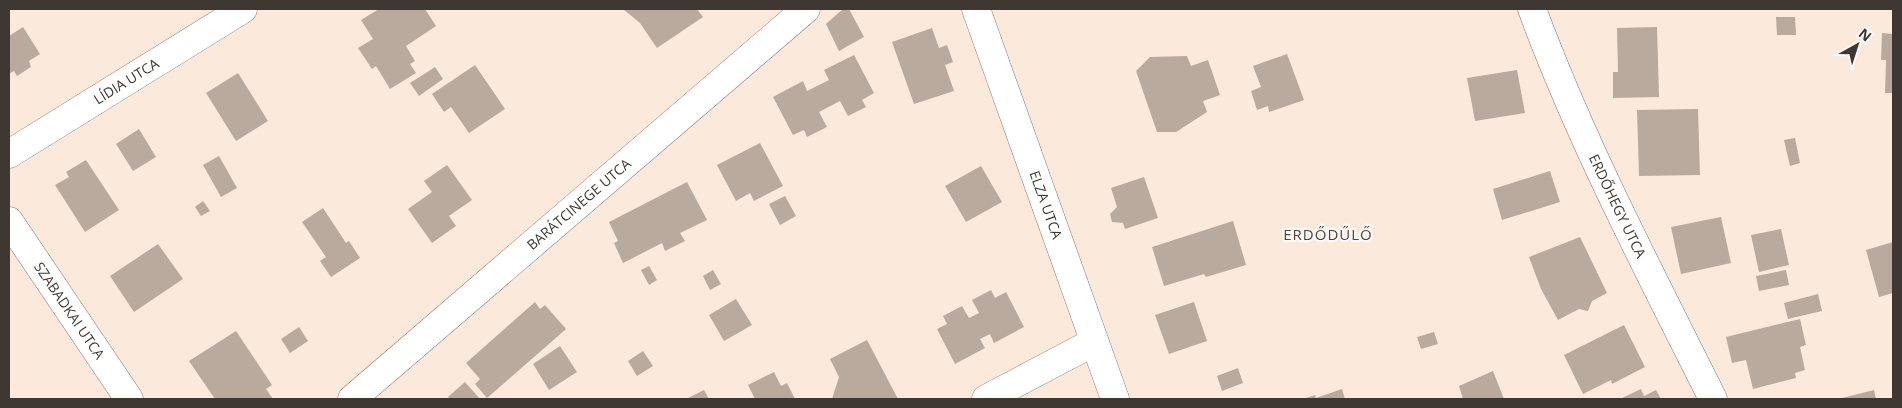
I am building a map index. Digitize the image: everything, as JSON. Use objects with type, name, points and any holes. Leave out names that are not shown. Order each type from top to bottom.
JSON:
[{"type":"street","name":"LÍDIA UTCA","points":[[9,154],[243,9]]},
{"type":"street","name":"BARÁTCINEGE UTCA","points":[[352,399],[806,9]]},
{"type":"street","name":"ELZA UTCA","points":[[976,9],[1115,399]]},
{"type":"street","name":"ERDŐHEGY UTCA","points":[[1532,9],[1572,110],[1599,169],[1714,399]]},
{"type":"street","name":"SZABADKAI UTCA","points":[[9,220],[129,399]]},
{"type":"street","points":[[986,399],[1094,342]]},
{"type":"building","points":[[379,9],[425,9],[436,26],[406,46],[415,61],[410,64],[416,73],[390,89],[376,66],[372,69],[358,48],[373,39],[361,20]]},
{"type":"building","points":[[623,9],[697,9],[703,17],[657,48],[640,23]]},
{"type":"building","points":[[843,9],[849,9],[864,37],[839,51],[826,24]]},
{"type":"building","points":[[1776,17],[1795,17],[1796,35],[1777,35]]},
{"type":"building","points":[[23,27],[40,54],[29,61],[31,67],[17,76],[14,71],[9,74],[9,36]]},
{"type":"building","points":[[1657,27],[1659,97],[1613,98],[1613,72],[1618,72],[1617,28]]},
{"type":"building","points":[[932,28],[939,48],[947,45],[953,62],[945,65],[954,91],[914,104],[892,42]]},
{"type":"building","points":[[1882,33],[1893,34],[1893,93],[1885,93],[1886,60],[1881,60]]},
{"type":"building","points":[[1287,54],[1304,100],[1269,112],[1268,106],[1257,110],[1251,91],[1261,87],[1253,66]]},
{"type":"building","points":[[854,55],[874,93],[862,100],[866,107],[848,116],[840,101],[819,112],[827,127],[807,137],[804,130],[793,135],[773,97],[803,81],[807,91],[829,80],[824,70]]},
{"type":"building","points":[[1187,56],[1191,66],[1208,60],[1220,95],[1203,101],[1207,112],[1176,132],[1157,132],[1136,71],[1150,57]]},
{"type":"building","points":[[475,65],[505,109],[469,133],[451,107],[444,112],[432,94]]},
{"type":"building","points":[[435,67],[443,79],[419,96],[410,83]]},
{"type":"building","points":[[1517,70],[1525,113],[1475,121],[1467,78]]},
{"type":"building","points":[[238,73],[268,121],[236,141],[206,93]]},
{"type":"building","points":[[1698,109],[1700,175],[1639,176],[1637,110]]},
{"type":"building","points":[[139,129],[156,157],[133,171],[116,144]]},
{"type":"building","points":[[1795,138],[1800,163],[1790,166],[1784,140]]},
{"type":"building","points":[[760,143],[783,186],[754,201],[750,193],[736,201],[717,165]]},
{"type":"building","points":[[219,156],[237,188],[221,197],[203,165]]},
{"type":"building","points":[[86,160],[119,210],[85,232],[55,185],[69,177],[66,172]]},
{"type":"building","points":[[447,165],[472,200],[449,216],[456,226],[432,243],[408,209],[432,192],[424,181]]},
{"type":"building","points":[[981,166],[1002,202],[966,222],[945,186]]},
{"type":"building","points":[[1550,171],[1560,202],[1502,220],[1493,189]]},
{"type":"building","points":[[1144,177],[1158,218],[1125,229],[1123,223],[1112,222],[1110,214],[1117,207],[1111,188]]},
{"type":"building","points":[[687,182],[707,220],[680,233],[685,241],[665,251],[662,243],[623,263],[614,243],[618,241],[609,222]]},
{"type":"building","points":[[785,196],[796,216],[780,225],[769,204]]},
{"type":"building","points":[[203,201],[210,211],[201,216],[195,207]]},
{"type":"building","points":[[323,208],[346,243],[349,241],[360,258],[331,277],[320,261],[326,257],[302,222]]},
{"type":"building","points":[[1721,217],[1731,263],[1681,274],[1671,227]]},
{"type":"building","points":[[1233,221],[1246,265],[1206,277],[1204,274],[1164,286],[1152,247]]},
{"type":"building","points":[[1781,229],[1789,265],[1759,272],[1751,235]]},
{"type":"building","points":[[1580,237],[1607,293],[1592,301],[1588,311],[1579,309],[1558,320],[1541,289],[1529,257]]},
{"type":"building","points":[[1893,242],[1893,293],[1879,297],[1866,250]]},
{"type":"building","points":[[158,244],[183,279],[134,312],[110,276]]},
{"type":"building","points":[[649,266],[657,280],[649,285],[641,270]]},
{"type":"building","points":[[713,270],[721,284],[710,290],[703,276]]},
{"type":"building","points":[[1786,270],[1789,285],[1759,291],[1756,276]]},
{"type":"building","points":[[991,290],[995,298],[1006,292],[1024,327],[994,343],[990,334],[980,339],[985,348],[955,364],[937,329],[947,324],[943,316],[962,306],[969,318],[979,313],[972,300]]},
{"type":"building","points":[[1818,294],[1822,311],[1788,319],[1784,303]]},
{"type":"building","points":[[736,299],[752,325],[724,341],[709,315]]},
{"type":"building","points":[[535,302],[540,309],[545,305],[566,329],[487,398],[475,384],[480,379],[466,363]]},
{"type":"building","points":[[1194,302],[1207,341],[1169,354],[1155,315]]},
{"type":"building","points":[[1800,319],[1806,345],[1800,347],[1805,370],[1795,373],[1796,378],[1753,389],[1746,360],[1732,363],[1726,337]]},
{"type":"building","points":[[1624,325],[1645,367],[1612,384],[1611,380],[1583,394],[1564,355]]},
{"type":"building","points":[[299,327],[308,341],[290,353],[281,339]]},
{"type":"building","points":[[236,331],[272,385],[266,389],[273,399],[215,399],[189,361]]},
{"type":"building","points":[[1434,332],[1438,344],[1421,349],[1417,337]]},
{"type":"building","points":[[867,340],[898,399],[832,399],[839,377],[830,359]]},
{"type":"building","points":[[560,346],[577,372],[549,390],[533,364]]},
{"type":"building","points":[[643,351],[653,366],[637,376],[628,361]]},
{"type":"building","points":[[1238,368],[1243,383],[1222,391],[1217,376]]},
{"type":"building","points":[[1493,371],[1504,399],[1463,399],[1459,386]]},
{"type":"building","points":[[774,372],[781,386],[787,383],[795,399],[755,399],[748,385]]},
{"type":"building","points":[[465,382],[480,399],[450,399],[448,397]]},
{"type":"building","points":[[1342,389],[1345,399],[1303,399],[1315,395],[1316,398]]},
{"type":"building","points":[[1641,389],[1644,396],[1656,390],[1661,399],[1620,399]]},
{"type":"building","points":[[704,390],[709,399],[686,399]]},
{"type":"building","points":[[1874,390],[1876,399],[1838,399]]},
{"type":"district","name":"ERDŐDŰLŐ","points":[[1328,235]]}]
